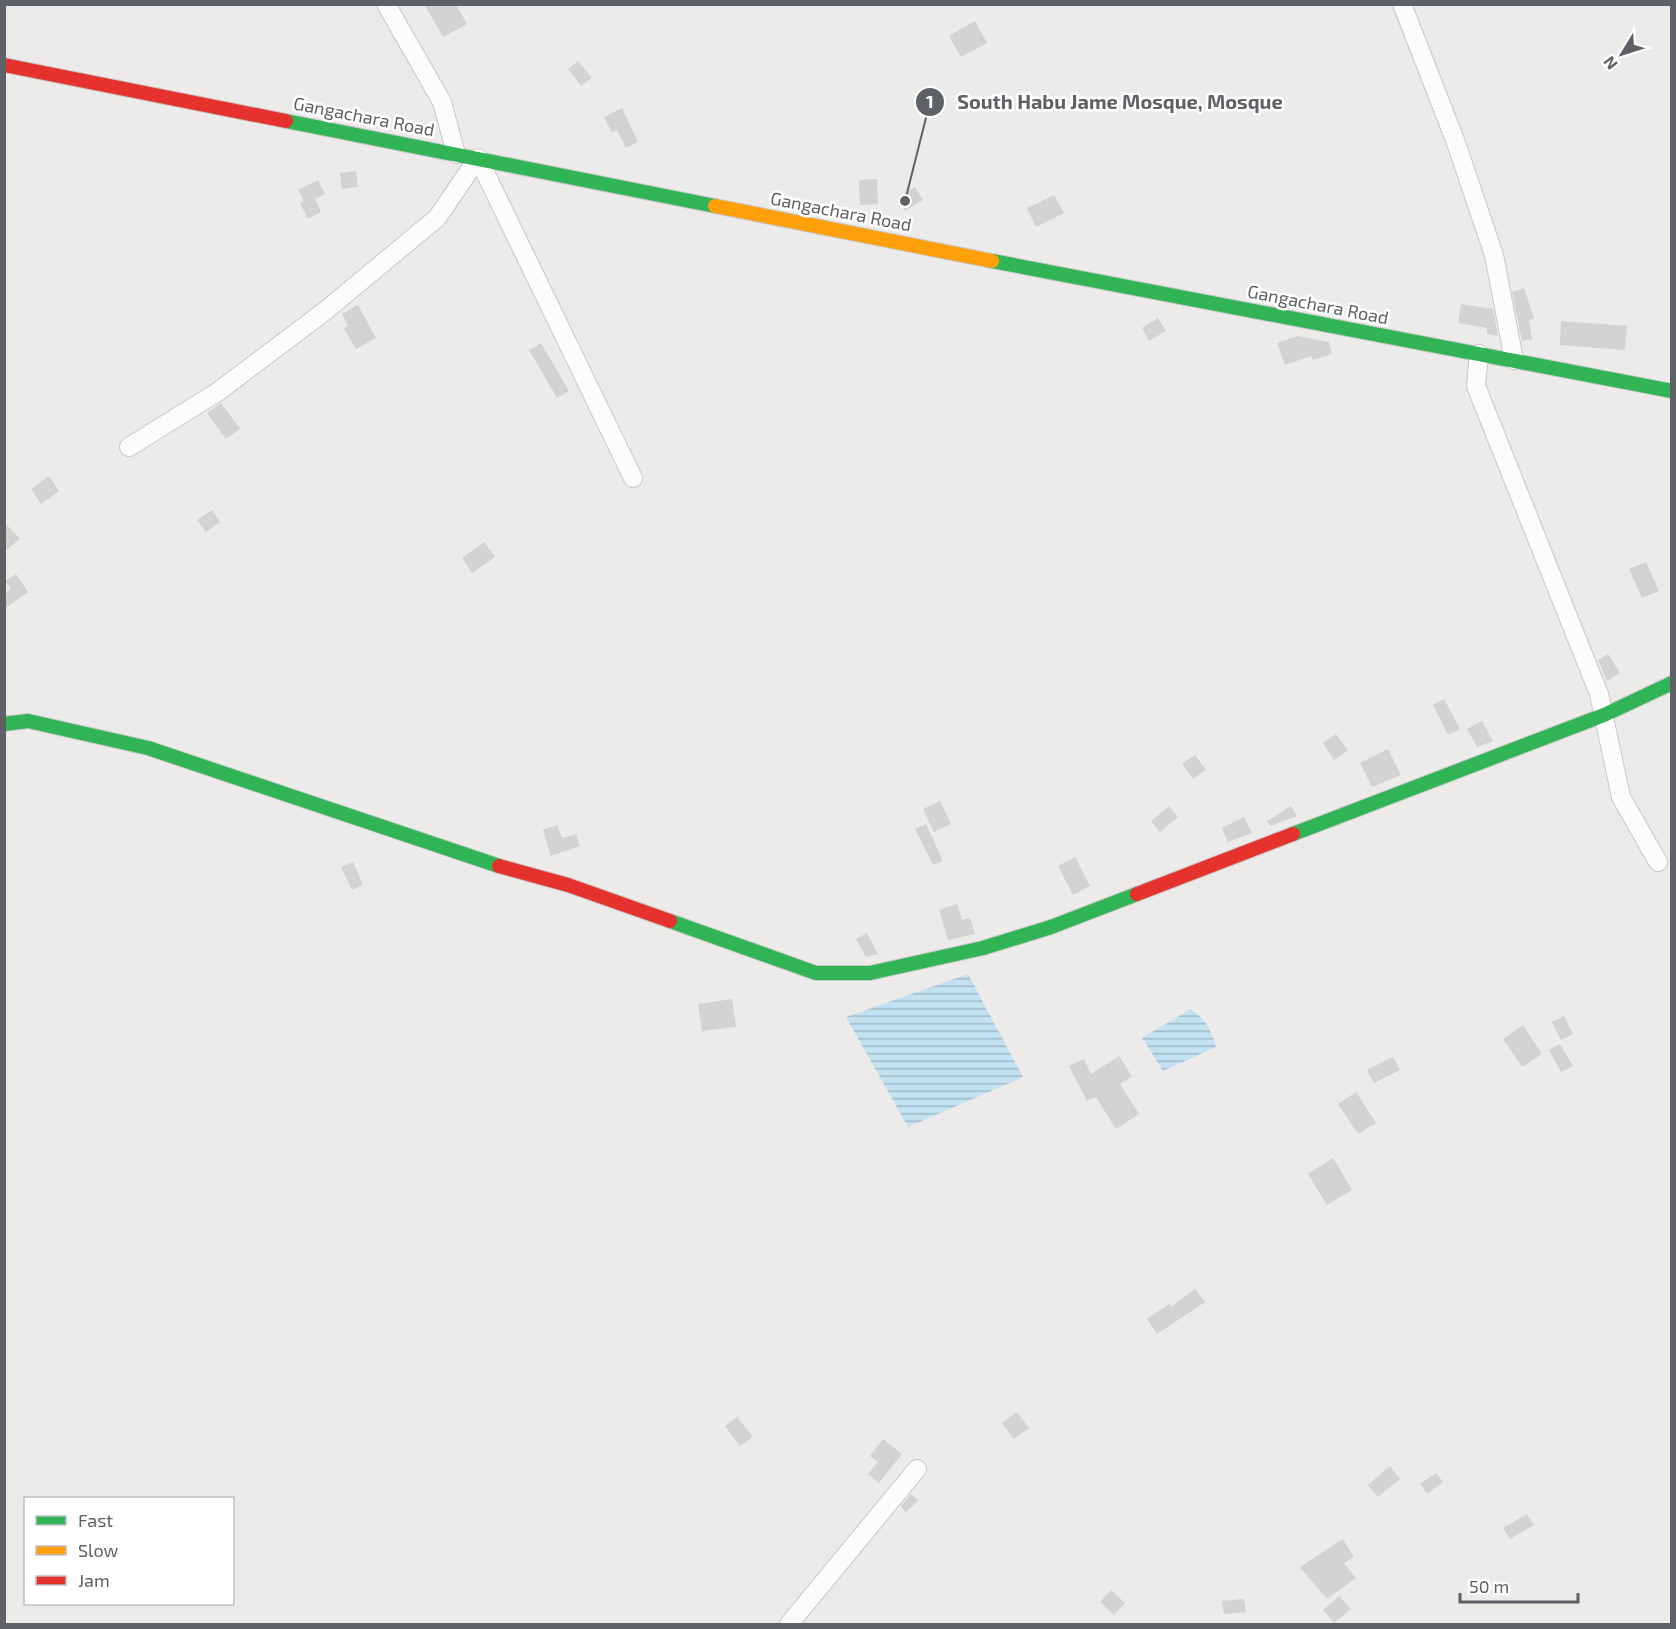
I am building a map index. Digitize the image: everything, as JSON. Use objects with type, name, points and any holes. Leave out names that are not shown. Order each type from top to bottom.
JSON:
[{"type":"street","points":[[386,4],[442,102],[456,154]]},
{"type":"street","points":[[1402,4],[1455,141],[1494,255],[1514,360]]},
{"type":"street","name":"Gangachara Road","points":[[4,64],[1671,391]]},
{"type":"street","points":[[129,447],[219,391],[325,311],[437,218],[478,158],[633,478]]},
{"type":"street","points":[[1479,354],[1476,386],[1599,694],[1621,797],[1658,862]]},
{"type":"street","points":[[4,724],[28,721],[148,748],[516,872],[568,885],[816,973],[870,973],[983,948],[1051,927],[1604,715],[1671,683]]},
{"type":"street","points":[[789,1624],[917,1469]]},
{"type":"water","points":[[968,974],[1023,1077],[908,1127],[846,1017]]},
{"type":"water","points":[[1191,1009],[1207,1026],[1216,1047],[1163,1071],[1142,1038]]},
{"type":"building","points":[[424,4],[456,4],[467,24],[443,37]]},
{"type":"building","points":[[975,21],[987,43],[961,57],[949,36]]},
{"type":"building","points":[[578,61],[592,78],[581,86],[568,69]]},
{"type":"building","points":[[622,108],[638,142],[626,148],[617,130],[612,133],[604,117]]},
{"type":"building","points":[[356,171],[358,187],[342,189],[340,173]]},
{"type":"building","points":[[877,179],[878,204],[860,205],[859,180]]},
{"type":"building","points":[[318,180],[325,194],[315,199],[321,212],[308,219],[300,203],[304,201],[298,190]]},
{"type":"building","points":[[915,187],[923,200],[905,211],[898,198]]},
{"type":"building","points":[[1054,195],[1064,213],[1036,227],[1027,208]]},
{"type":"building","points":[[1524,288],[1534,318],[1529,320],[1532,339],[1522,341],[1512,292]]},
{"type":"building","points":[[1461,304],[1493,309],[1498,336],[1487,334],[1487,328],[1458,323]]},
{"type":"building","points":[[358,305],[376,338],[356,349],[344,328],[348,326],[342,314]]},
{"type":"building","points":[[1158,318],[1166,331],[1149,341],[1142,328]]},
{"type":"building","points":[[1561,321],[1627,326],[1625,350],[1560,345]]},
{"type":"building","points":[[1297,336],[1329,342],[1332,354],[1313,360],[1311,356],[1285,365],[1277,343]]},
{"type":"building","points":[[541,343],[569,391],[557,398],[529,350]]},
{"type":"building","points":[[221,403],[240,429],[226,439],[207,413]]},
{"type":"building","points":[[49,476],[59,491],[41,504],[31,489]]},
{"type":"building","points":[[212,510],[220,522],[206,532],[197,520]]},
{"type":"building","points":[[4,522],[20,539],[4,552]]},
{"type":"building","points":[[484,542],[495,557],[472,573],[462,558]]},
{"type":"building","points":[[1646,562],[1659,591],[1642,598],[1629,569]]},
{"type":"building","points":[[16,574],[28,592],[4,609],[4,594],[11,589],[5,581]]},
{"type":"building","points":[[1608,654],[1620,673],[1607,681],[1598,660]]},
{"type":"building","points":[[1444,699],[1460,729],[1448,735],[1433,705]]},
{"type":"building","points":[[1482,721],[1493,741],[1477,747],[1467,729]]},
{"type":"building","points":[[1336,734],[1348,750],[1334,760],[1323,743]]},
{"type":"building","points":[[1388,749],[1401,775],[1372,787],[1360,763]]},
{"type":"building","points":[[1195,755],[1206,770],[1193,779],[1182,764]]},
{"type":"building","points":[[940,801],[951,824],[934,832],[923,809]]},
{"type":"building","points":[[1169,806],[1178,817],[1160,832],[1151,821]]},
{"type":"building","points":[[1291,806],[1297,816],[1270,826],[1267,821]]},
{"type":"building","points":[[1244,817],[1252,833],[1228,842],[1222,828]]},
{"type":"building","points":[[926,824],[943,861],[933,865],[915,829]]},
{"type":"building","points":[[557,825],[562,838],[576,834],[580,846],[551,856],[543,830]]},
{"type":"building","points":[[1075,857],[1090,886],[1073,895],[1058,866]]},
{"type":"building","points":[[353,862],[363,885],[352,890],[341,867]]},
{"type":"building","points":[[957,904],[962,920],[970,918],[975,934],[948,940],[939,910]]},
{"type":"building","points":[[867,933],[878,954],[866,957],[856,939]]},
{"type":"building","points":[[732,999],[736,1027],[702,1031],[698,1004]]},
{"type":"building","points":[[1564,1016],[1573,1034],[1561,1040],[1552,1022]]},
{"type":"building","points":[[1523,1025],[1542,1054],[1522,1067],[1503,1039]]},
{"type":"building","points":[[1560,1044],[1573,1066],[1561,1072],[1549,1050]]},
{"type":"building","points":[[1119,1056],[1132,1076],[1120,1084],[1139,1114],[1116,1129],[1096,1097],[1087,1101],[1069,1066],[1084,1059],[1091,1074]]},
{"type":"building","points":[[1393,1057],[1400,1070],[1374,1083],[1367,1070]]},
{"type":"building","points":[[1356,1092],[1376,1123],[1358,1134],[1338,1104]]},
{"type":"building","points":[[1333,1158],[1352,1190],[1327,1205],[1308,1174]]},
{"type":"building","points":[[1195,1289],[1205,1302],[1157,1334],[1147,1319],[1169,1304],[1171,1307]]},
{"type":"building","points":[[1017,1412],[1029,1428],[1014,1439],[1002,1423]]},
{"type":"building","points":[[737,1417],[753,1437],[740,1446],[725,1426]]},
{"type":"building","points":[[883,1439],[902,1454],[879,1483],[868,1474],[878,1462],[870,1456]]},
{"type":"building","points":[[1390,1466],[1400,1479],[1378,1497],[1368,1485]]},
{"type":"building","points":[[1436,1473],[1443,1482],[1427,1494],[1420,1484]]},
{"type":"building","points":[[911,1494],[918,1501],[906,1512],[901,1506]]},
{"type":"building","points":[[1527,1514],[1534,1525],[1510,1539],[1503,1528]]},
{"type":"building","points":[[1343,1539],[1354,1557],[1344,1563],[1356,1578],[1327,1599],[1300,1567]]},
{"type":"building","points":[[1111,1590],[1125,1603],[1114,1615],[1100,1602]]},
{"type":"building","points":[[1339,1596],[1351,1609],[1334,1623],[1323,1610]]},
{"type":"building","points":[[1244,1599],[1246,1612],[1224,1614],[1222,1601]]},
{"type":"traffic: fast","points":[[286,121],[715,206]]},
{"type":"traffic: fast","points":[[992,261],[1672,391]]},
{"type":"traffic: fast","points":[[1293,834],[1604,715],[1672,683]]},
{"type":"traffic: fast","points":[[4,724],[28,721],[148,748],[499,866]]},
{"type":"traffic: fast","points":[[670,921],[816,973],[870,973],[983,948],[1051,927],[1137,894]]},
{"type":"traffic: slow","points":[[715,206],[992,261]]},
{"type":"traffic: jam","points":[[4,65],[286,121]]},
{"type":"traffic: jam","points":[[1137,894],[1293,834]]},
{"type":"traffic: jam","points":[[499,866],[568,885],[670,921]]},
{"type":"place","name":"South Habu Jame Mosque, Mosque","points":[[905,201]]}]
